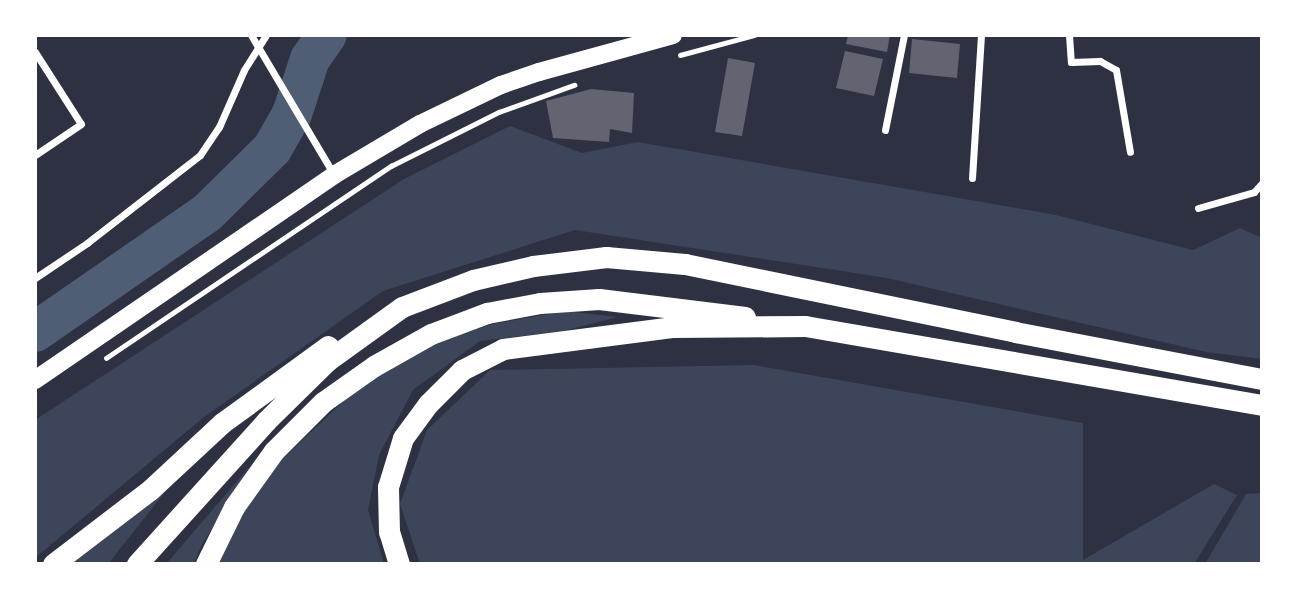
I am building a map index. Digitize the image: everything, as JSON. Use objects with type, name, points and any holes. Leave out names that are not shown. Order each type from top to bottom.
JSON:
[{"type":"highway","points":[[53,564],[151,489],[222,423],[336,341],[402,307],[473,280],[533,266],[606,257],[685,264],[1015,332],[1262,379]]},
{"type":"highway","points":[[206,564],[234,507],[274,451],[323,402],[374,366],[430,334],[487,313],[540,303],[599,299],[699,310],[1262,405]]},
{"type":"highway","points":[[137,564],[266,421],[327,360],[402,307]]},
{"type":"highway","points":[[399,564],[389,532],[388,487],[403,438],[428,404],[462,370],[503,349],[557,341],[672,327],[806,326]]},
{"type":"main road","points":[[35,380],[333,174],[420,124],[501,85],[581,59],[673,35]]},
{"type":"street","points":[[251,35],[333,174]]},
{"type":"street","points":[[35,278],[87,243],[200,155],[219,127],[244,70],[260,49],[266,35]]},
{"type":"street","points":[[885,130],[904,35]]},
{"type":"street","points":[[972,178],[981,35]]},
{"type":"street","points":[[1069,35],[1071,62],[1100,61],[1116,70],[1130,152]]},
{"type":"street","points":[[35,52],[81,124],[35,155]]},
{"type":"street","points":[[1198,208],[1254,192],[1262,183]]},
{"type":"path","points":[[678,55],[754,35]]},
{"type":"path","points":[[100,362],[391,166],[499,112],[586,80]]},
{"type":"shaded area","points":[[510,126],[582,153],[638,142],[1056,215],[1193,250],[1240,228],[1262,238],[1262,359],[1206,352],[887,278],[575,230],[383,291],[204,417],[35,558],[35,420],[404,179]]},
{"type":"shaded area","points":[[565,311],[618,317],[563,331],[480,341],[413,390],[379,455],[368,510],[384,564],[215,564],[257,483],[368,378],[444,340],[492,324]]},
{"type":"shaded area","points":[[754,365],[1083,423],[1083,560],[1214,484],[1237,495],[1194,564],[420,564],[400,504],[427,430],[490,370]]},
{"type":"shaded area","points":[[250,466],[201,546],[194,564],[166,564]]},
{"type":"shaded area","points":[[166,491],[108,564],[62,564]]},
{"type":"shaded area","points":[[1262,493],[1262,564],[1205,564],[1246,494]]},
{"type":"building","points":[[848,35],[890,35],[887,52],[846,44]]},
{"type":"building","points":[[912,39],[960,44],[957,78],[909,73]]},
{"type":"building","points":[[845,51],[883,59],[874,96],[836,88]]},
{"type":"building","points":[[728,58],[755,63],[742,136],[715,132]]},
{"type":"building","points":[[591,89],[634,93],[632,133],[610,129],[609,142],[553,138],[546,101]]},
{"type":"waterway","points":[[35,332],[207,213],[272,149],[292,114],[310,59],[327,35]]}]
